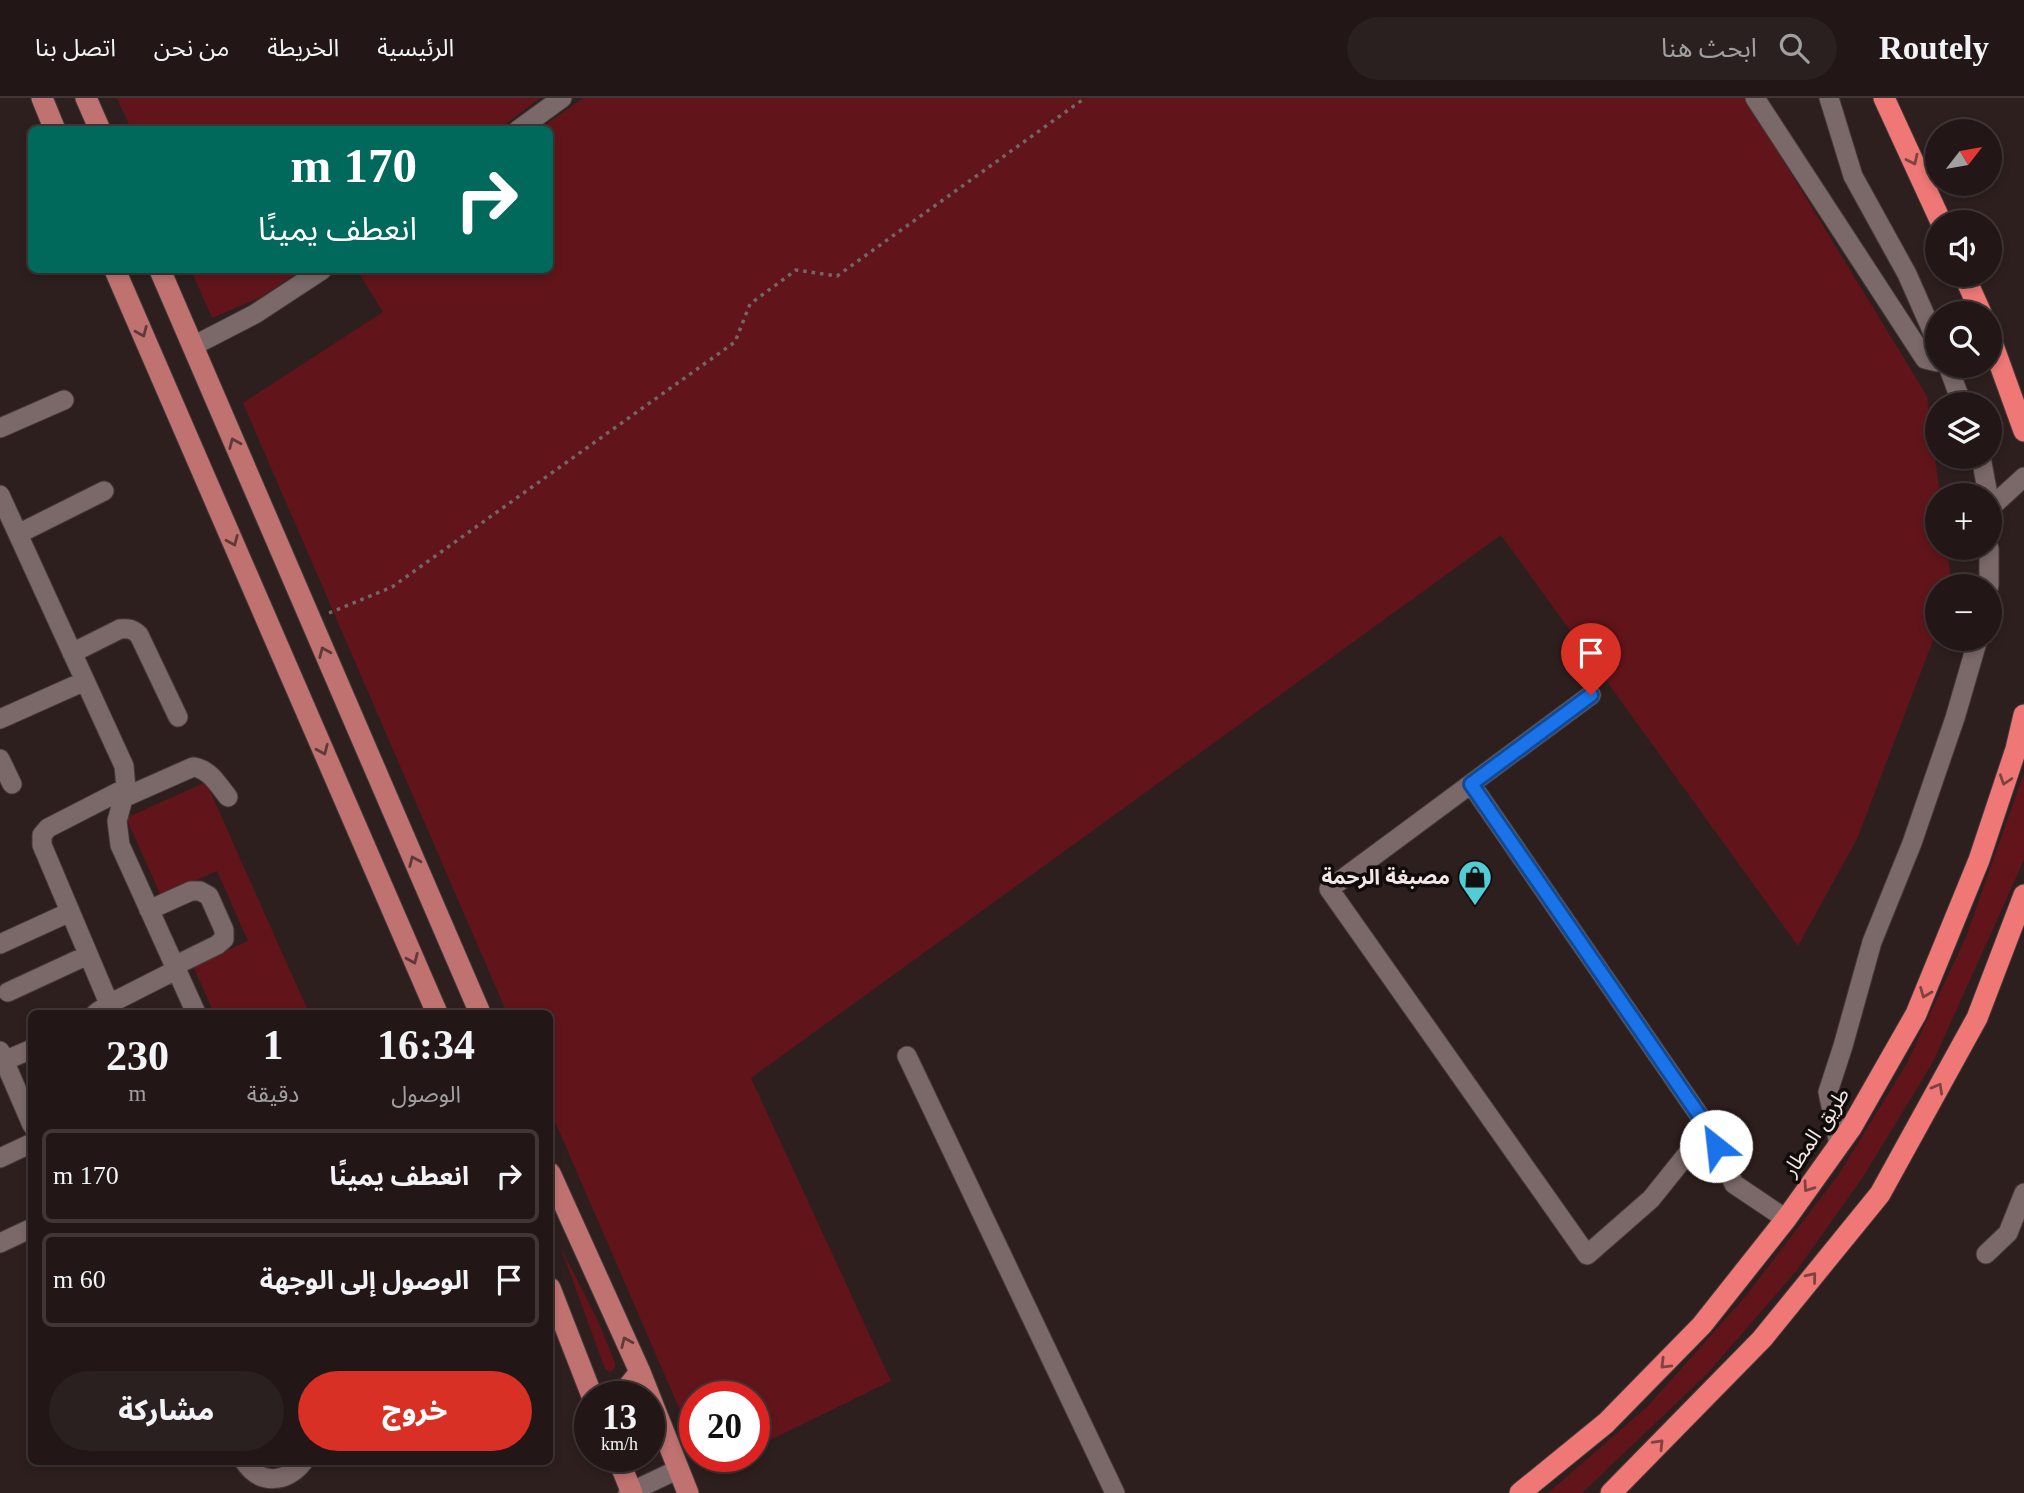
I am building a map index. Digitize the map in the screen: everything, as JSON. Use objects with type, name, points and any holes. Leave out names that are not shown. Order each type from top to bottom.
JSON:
[{"type":"highway","points":[[1884,98],[1935,210]]},
{"type":"highway","points":[[2002,370],[2024,431]]},
{"type":"highway","name":"طريق المطار","points":[[1520,1493],[1606,1423],[1702,1325],[1786,1219],[1850,1128],[1916,1014],[1979,860],[2016,749],[2024,715]]},
{"type":"highway","points":[[1977,1018],[2024,895]]},
{"type":"highway","points":[[1611,1493],[1762,1339],[1880,1194],[2024,934]]},
{"type":"main road","points":[[42,98],[53,126]]},
{"type":"main road","points":[[86,98],[98,126]]},
{"type":"main road","points":[[116,273],[436,1010]]},
{"type":"main road","points":[[161,273],[479,1010]]},
{"type":"main road","points":[[553,1180],[642,1381]]},
{"type":"main road","points":[[553,1295],[586,1381]]},
{"type":"main road","points":[[633,1381],[640,1373]]},
{"type":"main road","points":[[665,1445],[679,1469]]},
{"type":"main road","points":[[623,1472],[631,1492]]},
{"type":"main road","points":[[680,1472],[688,1493]]},
{"type":"street","points":[[524,126],[562,98]]},
{"type":"street","points":[[1755,98],[1925,359]]},
{"type":"street","points":[[1829,98],[1853,176],[1907,274],[1925,315]]},
{"type":"street","points":[[193,346],[255,314],[317,273]]},
{"type":"street","points":[[0,428],[64,400]]},
{"type":"street","points":[[2002,496],[2024,477]]},
{"type":"street","points":[[18,534],[104,491]]},
{"type":"street","points":[[0,495],[124,766],[125,793],[117,821],[120,845],[195,1010]]},
{"type":"street","points":[[72,653],[120,629],[135,631],[178,717]]},
{"type":"street","points":[[1839,1144],[1828,1092],[1872,942],[1917,831],[1975,651]]},
{"type":"street","points":[[0,719],[85,681]]},
{"type":"street","points":[[1591,695],[1329,889],[1587,1255],[1651,1199],[1708,1128]]},
{"type":"street","points":[[0,759],[12,784]]},
{"type":"street","points":[[149,909],[195,890],[200,891],[209,896],[224,930],[224,939],[106,1010],[88,954],[41,845],[42,835],[48,828],[125,793],[193,767],[209,774],[228,797]]},
{"type":"street","points":[[1471,784],[1708,1128],[1734,1184],[1786,1219]]},
{"type":"street","points":[[0,944],[70,912]]},
{"type":"street","points":[[8,992],[88,954]]},
{"type":"street","points":[[28,1050],[2,1056],[28,1116]]},
{"type":"street","points":[[907,1056],[1115,1493]]},
{"type":"street","points":[[0,1158],[28,1145]]},
{"type":"street","points":[[1986,1254],[2008,1233],[2024,1193]]},
{"type":"street","points":[[0,1243],[28,1230]]},
{"type":"street","points":[[247,1465],[262,1478],[272,1480],[283,1478],[300,1465]]},
{"type":"street","points":[[631,1492],[679,1469]]},
{"type":"path","points":[[310,621],[392,587],[735,342],[750,304],[796,270],[837,276],[1085,98]]},
{"type":"shaded area","points":[[117,98],[540,98],[503,126],[130,126]]},
{"type":"shaded area","points":[[583,98],[1745,98],[1925,393],[1925,469],[1937,469],[1938,483],[1925,483],[1925,560],[1949,560],[1950,574],[1925,574],[1925,651],[1929,651],[1857,839],[1798,946],[1501,535],[751,1078],[891,1381],[770,1440],[770,1381],[679,1381],[679,1408],[553,1117],[553,1010],[506,1010],[243,403],[383,312],[359,273],[553,273],[553,126],[543,126]]},
{"type":"shaded area","points":[[192,273],[297,273],[261,297],[212,318]]},
{"type":"shaded area","points":[[2024,773],[2024,860],[1933,1062],[1863,1177],[1797,1270],[1707,1374],[1582,1493],[1548,1493],[1647,1407],[1745,1297],[1839,1174],[1907,1063],[1966,937]]},
{"type":"shaded area","points":[[206,782],[308,1010],[213,1010],[193,966],[248,941],[217,871],[161,896],[126,818]]},
{"type":"shaded area","points":[[561,1248],[598,1321],[615,1363],[610,1372],[605,1369]]},
{"type":"place","name":"مصبغة الرحمة","points":[[1475,907]]},
{"type":"route","points":[[1591,695],[1471,784],[1708,1128],[1716,1146]]}]
